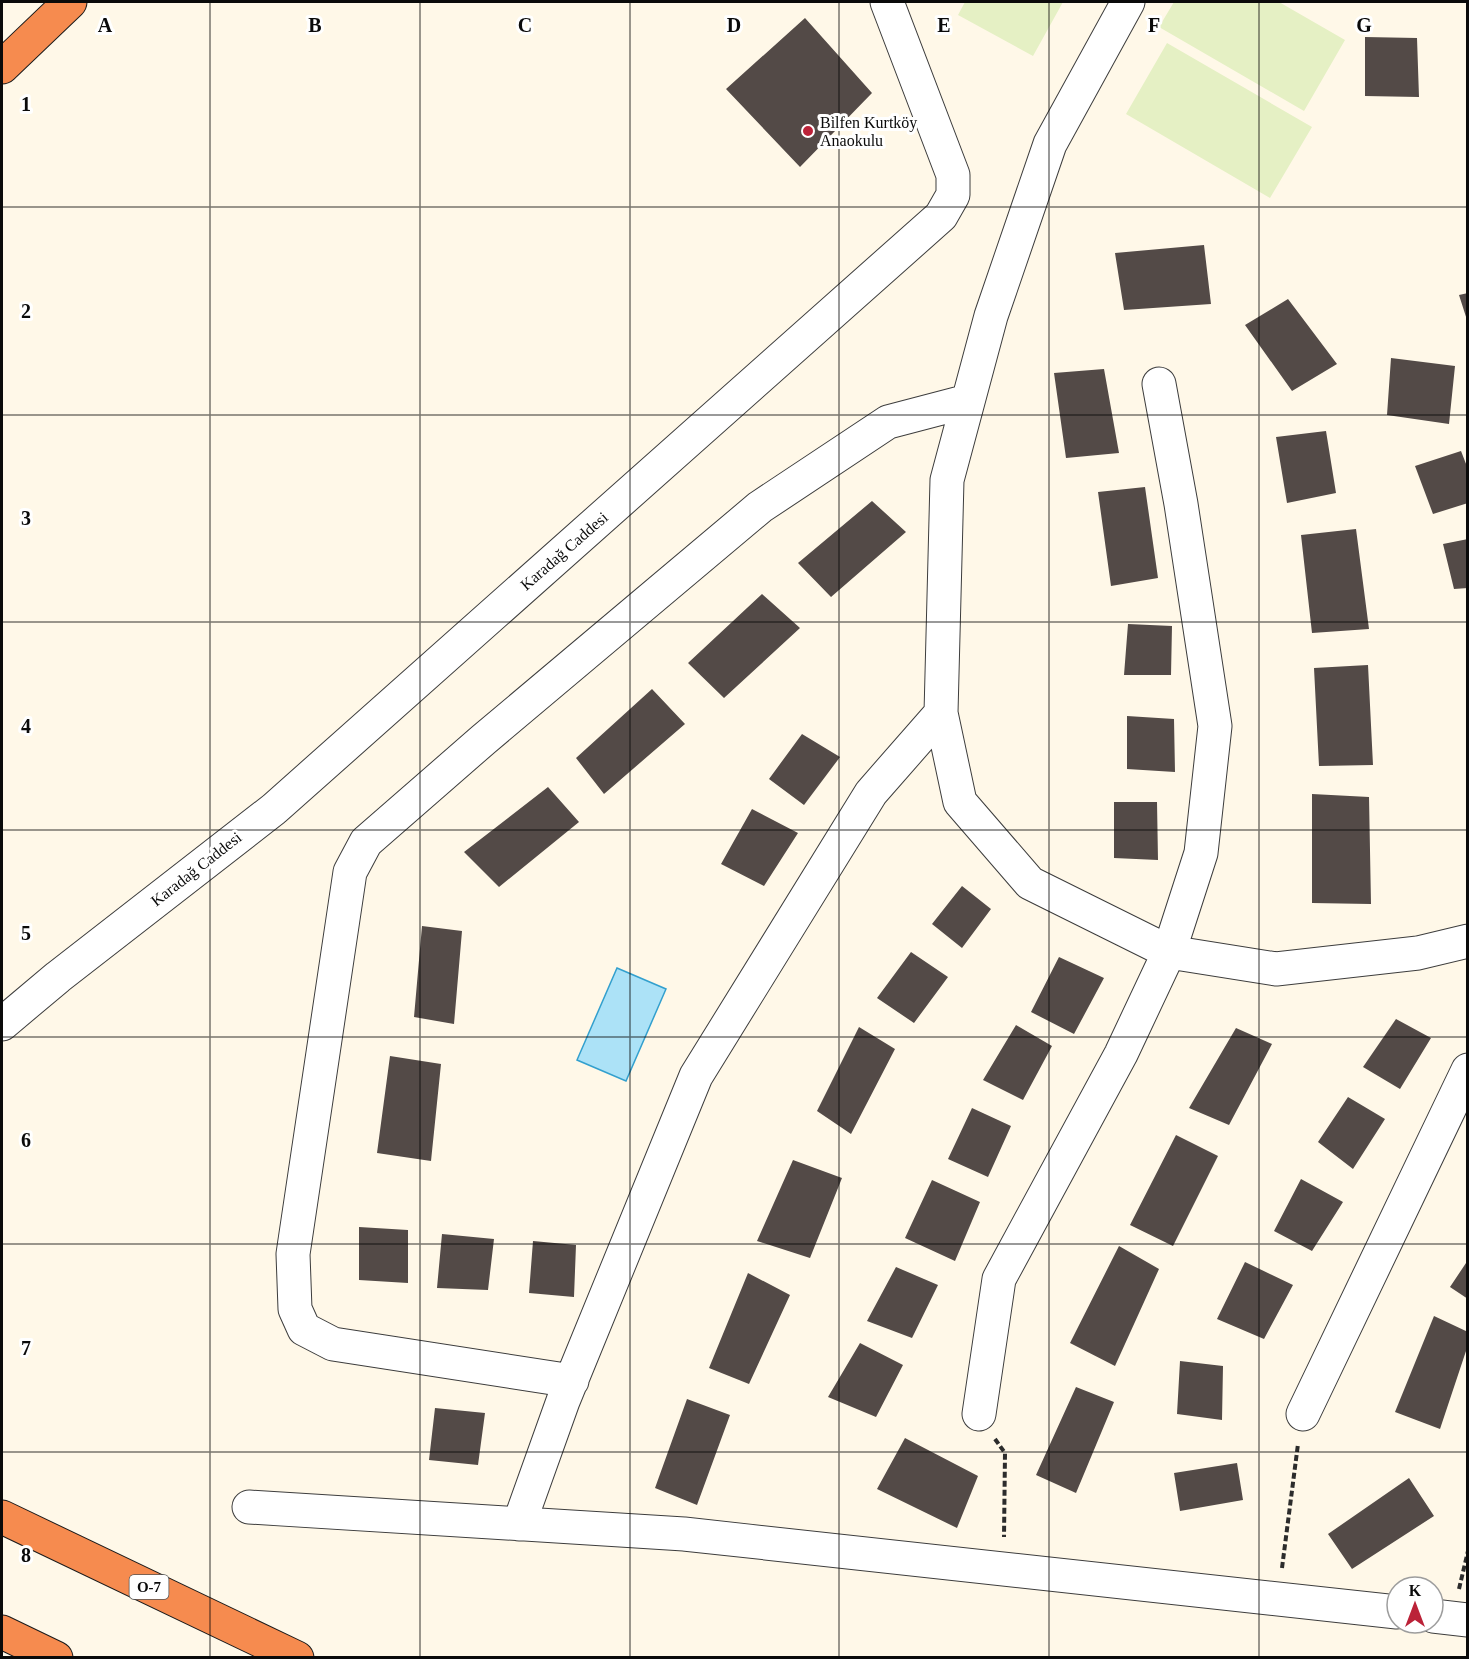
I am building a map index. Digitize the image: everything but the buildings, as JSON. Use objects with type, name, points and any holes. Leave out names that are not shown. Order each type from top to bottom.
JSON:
[{"type":"highway","points":[[2,67],[70,2]]},
{"type":"highway","name":"O-7","points":[[2,1517],[297,1658]]},
{"type":"highway","points":[[2,1632],[56,1658]]},
{"type":"street","name":"Karadağ Caddesi","points":[[2,1024],[58,976],[274,809],[941,216],[953,195],[953,175],[887,2]]},
{"type":"street","points":[[1128,2],[1050,144],[992,316],[947,480],[941,713],[960,802],[1030,883],[1169,952],[1276,969],[1418,953],[1467,941]]},
{"type":"street","points":[[978,1414],[999,1280],[1121,1054],[1169,952],[1201,853],[1215,726],[1181,504],[1159,384]]},
{"type":"street","points":[[572,1381],[333,1344],[304,1329],[295,1309],[292,1254],[350,872],[366,842],[483,740],[760,507],[888,422],[968,401]]},
{"type":"street","points":[[519,1524],[572,1381],[696,1076],[871,793],[941,713]]},
{"type":"street","points":[[1303,1414],[1467,1070]]},
{"type":"street","points":[[249,1506],[684,1534],[1385,1611]]},
{"type":"street","points":[[1445,1617],[1467,1620]]},
{"type":"path","points":[[978,1414],[1005,1453],[1004,1570]]},
{"type":"path","points":[[1278,1600],[1303,1414]]},
{"type":"green space","points":[[965,2],[1063,2],[1033,56],[958,15]]},
{"type":"green space","points":[[1174,2],[1279,2],[1345,40],[1304,111],[1159,27]]},
{"type":"green space","points":[[1167,43],[1312,127],[1270,198],[1126,114]]},
{"type":"water","points":[[617,968],[666,989],[626,1081],[577,1060]]},
{"type":"place","name":"Bilfen Kurtköy Anaokulu","points":[[808,131]]}]
